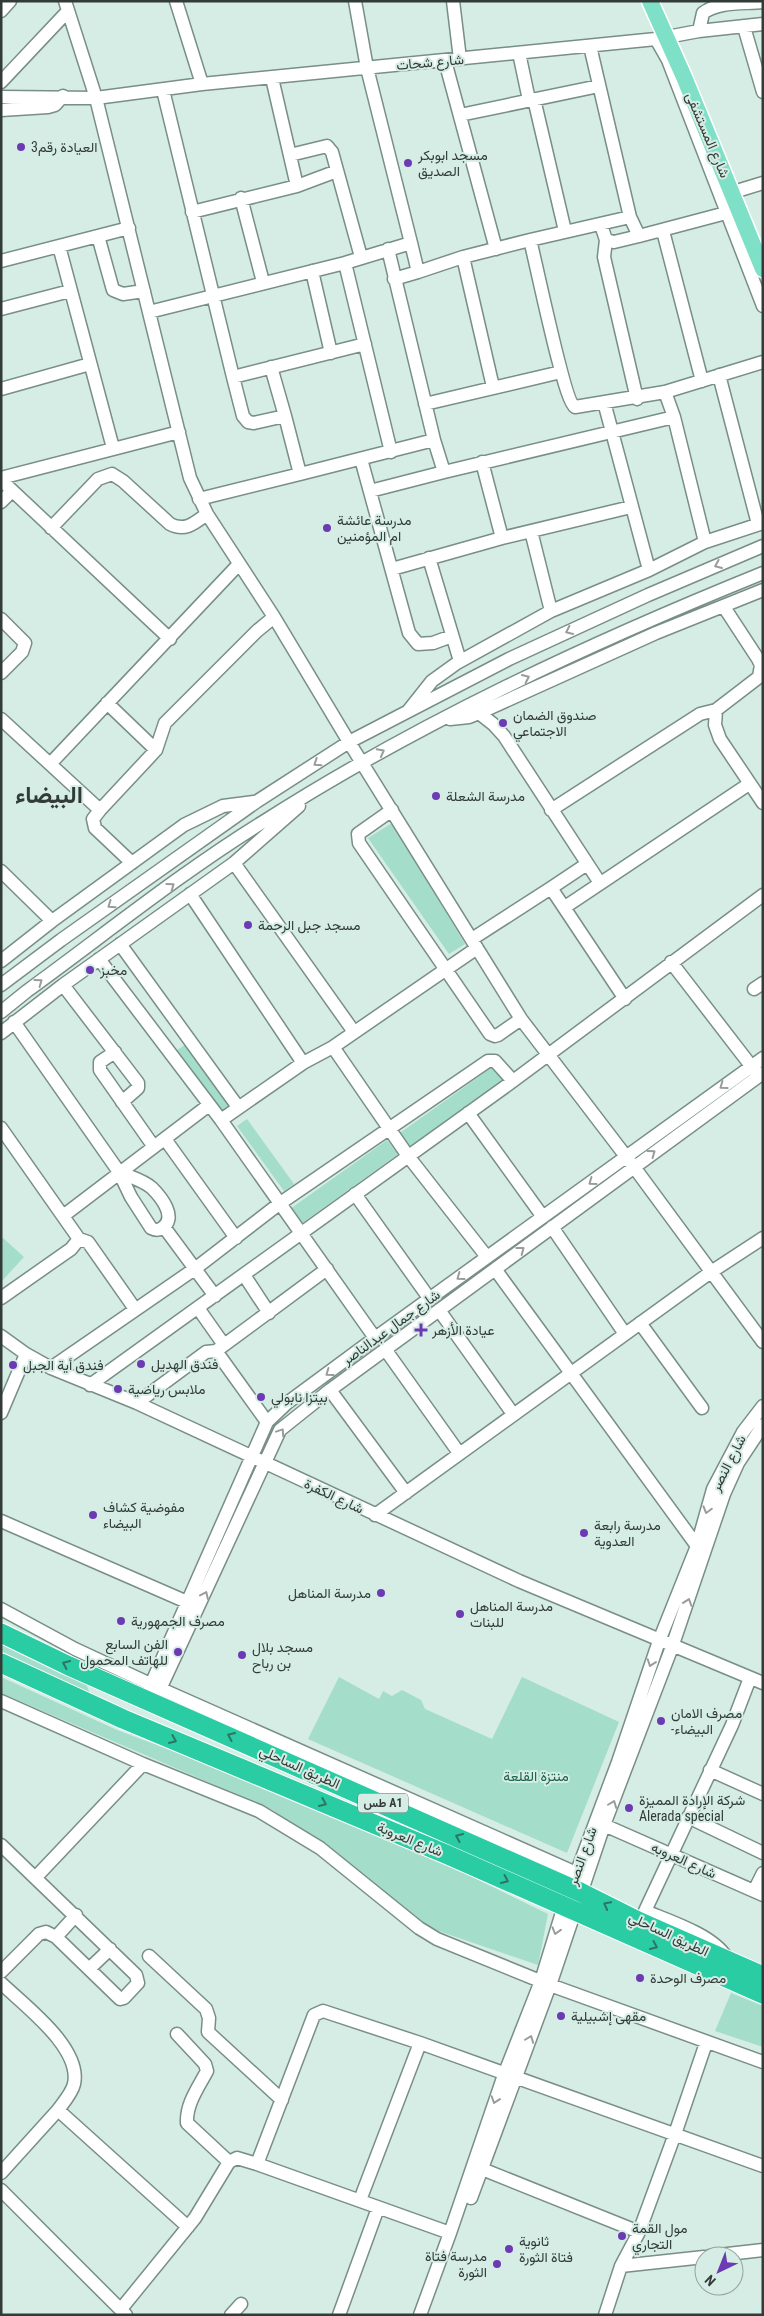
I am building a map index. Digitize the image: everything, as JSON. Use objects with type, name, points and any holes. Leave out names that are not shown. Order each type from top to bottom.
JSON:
[{"type":"highway","name":"الطريق الساحلي","points":[[1,1633],[108,1683],[153,1693],[578,1882],[640,1922],[763,1976]]},
{"type":"highway","name":"شارع العروبة","points":[[1,1663],[139,1726],[448,1855],[763,1994]]},
{"type":"highway","points":[[97,1707],[108,1683]]},
{"type":"highway","points":[[139,1726],[153,1693]]},
{"type":"main road","name":"شارع المستشفى","points":[[650,1],[684,76],[763,269]]},
{"type":"main road","name":"شارع المستشفى","points":[[662,1],[666,37],[740,190],[763,246]]},
{"type":"street","points":[[1,11],[10,1]]},
{"type":"street","points":[[176,1],[202,84]]},
{"type":"street","points":[[355,1],[367,68],[418,272]]},
{"type":"street","points":[[453,1],[460,59]]},
{"type":"street","points":[[699,31],[703,13],[709,8],[763,2]]},
{"type":"street","points":[[1,82],[66,7]]},
{"type":"street","points":[[66,7],[96,98],[190,478],[207,514],[274,617],[361,762],[521,1019],[763,1342]]},
{"type":"street","name":"شارع شحات","points":[[1,97],[64,96],[96,98],[202,84],[590,46],[763,24]]},
{"type":"street","points":[[744,27],[763,92]]},
{"type":"street","points":[[666,37],[668,60],[763,306]]},
{"type":"street","points":[[590,46],[630,217],[639,236]]},
{"type":"street","points":[[519,53],[565,231]]},
{"type":"street","points":[[445,61],[496,249]]},
{"type":"street","points":[[272,78],[297,186]]},
{"type":"street","points":[[460,115],[599,86]]},
{"type":"street","points":[[164,90],[192,212],[243,416],[248,422],[254,423],[285,416]]},
{"type":"street","points":[[1,110],[48,108],[55,105],[64,96]]},
{"type":"street","points":[[290,155],[327,146],[332,152],[361,258]]},
{"type":"street","points":[[192,212],[242,198],[297,186],[337,171]]},
{"type":"street","points":[[740,190],[763,184]]},
{"type":"street","points":[[242,198],[263,282]]},
{"type":"street","points":[[606,240],[614,242],[663,231],[726,213]]},
{"type":"street","points":[[394,279],[464,257],[565,231],[601,225],[630,217]]},
{"type":"street","points":[[601,225],[606,240],[604,257],[637,399]]},
{"type":"street","points":[[1,261],[128,228]]},
{"type":"street","points":[[663,231],[702,381]]},
{"type":"street","points":[[98,236],[113,290],[123,294],[144,291]]},
{"type":"street","points":[[530,240],[561,372],[572,406],[578,408],[604,402],[637,399],[763,362]]},
{"type":"street","points":[[149,312],[214,294],[345,263],[411,243]]},
{"type":"street","points":[[59,246],[113,448]]},
{"type":"street","points":[[388,249],[434,440],[444,472]]},
{"type":"street","points":[[464,257],[493,387]]},
{"type":"street","points":[[345,263],[391,452]]},
{"type":"street","points":[[312,271],[331,352]]},
{"type":"street","points":[[1,310],[70,291]]},
{"type":"street","points":[[233,377],[365,344]]},
{"type":"street","points":[[1,389],[90,364]]},
{"type":"street","points":[[271,367],[300,474]]},
{"type":"street","points":[[425,404],[561,372]]},
{"type":"street","points":[[406,713],[432,681],[460,661],[551,612],[649,570],[705,542],[760,524],[719,375]]},
{"type":"street","points":[[665,392],[674,417],[705,542]]},
{"type":"street","points":[[604,402],[649,570]]},
{"type":"street","points":[[370,491],[482,462],[674,417]]},
{"type":"street","points":[[170,639],[1,479],[178,432]]},
{"type":"street","points":[[200,499],[434,440]]},
{"type":"street","points":[[361,459],[413,639],[418,644],[426,644],[452,636]]},
{"type":"street","points":[[482,462],[502,538]]},
{"type":"street","points":[[51,528],[98,479],[112,474],[123,481],[170,524],[177,528],[184,528],[193,524],[207,514]]},
{"type":"street","points":[[1,502],[12,491]]},
{"type":"street","points":[[392,569],[502,538],[631,508]]},
{"type":"street","points":[[531,531],[551,612]]},
{"type":"street","points":[[1,986],[61,940],[256,802],[349,742],[509,659],[648,594],[763,546]]},
{"type":"street","points":[[429,558],[460,661]]},
{"type":"street","points":[[50,764],[239,564]]},
{"type":"street","points":[[1,1012],[179,880],[260,823],[361,762],[518,681],[661,614],[763,573]]},
{"type":"street","points":[[440,720],[469,717],[479,713],[656,633],[763,590]]},
{"type":"street","points":[[551,810],[700,714],[716,710],[759,677],[761,665],[755,652],[724,607]]},
{"type":"street","points":[[132,863],[95,828],[93,819],[156,750],[165,723],[256,631],[274,617]]},
{"type":"street","points":[[1,619],[25,642],[22,652],[1,673]]},
{"type":"street","points":[[108,703],[156,750]]},
{"type":"street","points":[[716,710],[715,725],[720,739],[749,784],[761,796]]},
{"type":"street","points":[[479,713],[504,736],[600,882]]},
{"type":"street","points":[[1,719],[100,810]]},
{"type":"street","points":[[564,907],[749,784]]},
{"type":"street","points":[[1,1033],[63,985],[234,863],[322,785]]},
{"type":"street","points":[[1,960],[184,825],[223,806],[256,802]]},
{"type":"street","points":[[392,810],[362,831],[357,840],[490,1034],[495,1036],[521,1019]]},
{"type":"street","points":[[234,863],[354,1032]]},
{"type":"street","points":[[221,1120],[303,1063],[333,1047],[444,969],[474,943],[587,864]]},
{"type":"street","points":[[1,871],[52,921]]},
{"type":"street","points":[[551,888],[625,999]]},
{"type":"street","points":[[190,894],[303,1063]]},
{"type":"street","points":[[90,1385],[513,1081],[763,895]]},
{"type":"street","points":[[120,944],[238,1107]]},
{"type":"street","points":[[99,959],[221,1120],[375,1338]]},
{"type":"street","points":[[671,962],[759,1074]]},
{"type":"street","points":[[63,985],[138,1083],[136,1092],[122,1102]]},
{"type":"street","points":[[14,1022],[119,1172],[131,1197],[151,1228],[160,1230],[164,1227],[168,1222],[169,1211],[154,1190],[145,1182],[119,1172]]},
{"type":"street","points":[[333,1047],[408,1156],[487,1257]]},
{"type":"street","points":[[115,1052],[100,1062],[98,1066],[122,1102],[160,1143],[236,1238]]},
{"type":"street","name":"شارع جمال عبدالناصر","points":[[153,1693],[187,1602],[267,1422],[287,1403],[542,1217],[630,1162],[759,1074],[763,1058]]},
{"type":"street","points":[[52,1368],[196,1268],[279,1204],[488,1061],[495,1061],[513,1081]]},
{"type":"street","points":[[63,1216],[209,1105]]},
{"type":"street","points":[[468,1113],[542,1217]]},
{"type":"street","points":[[1,1128],[79,1239],[88,1242],[135,1309]]},
{"type":"street","points":[[1,1609],[153,1693],[266,1464],[280,1430],[330,1390],[552,1226],[630,1162]]},
{"type":"street","points":[[356,1194],[430,1298]]},
{"type":"street","points":[[552,1226],[625,1334]]},
{"type":"street","points":[[164,1227],[216,1296]]},
{"type":"street","points":[[374,1515],[513,1414],[573,1374],[711,1272],[763,1238]]},
{"type":"street","points":[[1,1298],[71,1249],[79,1239]]},
{"type":"street","points":[[137,1403],[206,1352],[220,1348],[327,1269]]},
{"type":"street","points":[[495,1269],[697,1546]]},
{"type":"street","points":[[244,1275],[269,1312]]},
{"type":"street","points":[[198,1308],[220,1348],[267,1422]]},
{"type":"street","points":[[439,1310],[513,1414]]},
{"type":"street","points":[[640,1323],[702,1408]]},
{"type":"street","name":"شارع الكفرة","points":[[1,1336],[26,1354],[52,1368],[137,1403],[519,1582],[672,1647],[763,1683]]},
{"type":"street","points":[[385,1350],[459,1454]]},
{"type":"street","points":[[1,1413],[26,1354]]},
{"type":"street","points":[[330,1390],[406,1493]]},
{"type":"street","name":"شارع النصر","points":[[420,2315],[545,1983],[659,1640],[697,1546],[713,1489],[743,1432],[763,1406]]},
{"type":"street","name":"شارع النصر","points":[[578,1882],[604,1825],[672,1647],[724,1494],[738,1463],[763,1424]]},
{"type":"street","points":[[1,1521],[187,1602]]},
{"type":"street","points":[[728,1961],[716,1945],[696,1933],[645,1910],[732,1726],[750,1678]]},
{"type":"street","points":[[1,1701],[143,1764],[259,1811],[320,1848],[420,1928],[437,1938],[545,1983],[706,2043],[763,2062]]},
{"type":"street","points":[[36,1877],[143,1764]]},
{"type":"street","points":[[710,1770],[763,1794]]},
{"type":"street","points":[[688,1817],[763,1853]]},
{"type":"street","name":"شارع العروبه","points":[[604,1825],[758,1893]]},
{"type":"street","points":[[1,1846],[76,1915],[136,1975],[138,1983],[124,1998],[117,1997],[56,1937],[46,1932],[39,1934],[1,1972]]},
{"type":"street","points":[[758,1893],[763,1873]]},
{"type":"street","points":[[56,1937],[76,1915]]},
{"type":"street","points":[[89,1969],[110,1949]]},
{"type":"street","points":[[149,1956],[206,2009],[208,2032],[282,2100]]},
{"type":"street","points":[[1,1983],[63,2043],[72,2061],[75,2073],[74,2086],[58,2110],[1,2173]]},
{"type":"street","points":[[258,2164],[314,2015],[320,2011],[420,2043],[509,2077],[763,2166]]},
{"type":"street","points":[[177,2034],[205,2064],[207,2072],[190,2103],[187,2123],[229,2162]]},
{"type":"street","points":[[360,2200],[420,2043]]},
{"type":"street","points":[[605,2315],[621,2266],[639,2232],[706,2043]]},
{"type":"street","name":"شارع النصر","points":[[428,2315],[482,2169],[509,2077]]},
{"type":"street","points":[[58,2110],[188,2227]]},
{"type":"street","points":[[1,2190],[124,2312],[188,2227],[229,2162],[237,2158],[450,2233]]},
{"type":"street","points":[[482,2169],[639,2232]]},
{"type":"street","points":[[339,2315],[378,2208]]},
{"type":"street","points":[[744,2252],[763,2250]]},
{"type":"street","points":[[621,2266],[694,2258]]},
{"type":"street","points":[[231,2315],[241,2304]]},
{"type":"green space","points":[[392,823],[465,944],[449,954],[368,838]]},
{"type":"green space","points":[[188,1043],[235,1108],[225,1115],[177,1050]]},
{"type":"green space","points":[[494,1066],[504,1080],[407,1150],[397,1135]]},
{"type":"green space","points":[[247,1119],[294,1184],[284,1191],[237,1126]]},
{"type":"green space","points":[[387,1140],[398,1154],[301,1224],[290,1209]]},
{"type":"green space","points":[[3,1238],[24,1257],[1,1282],[1,1239]]},
{"type":"green space","points":[[1,1640],[85,1681],[90,1694],[1,1651]]},
{"type":"green space","points":[[1,1677],[117,1730],[282,1792],[458,1870],[548,1914],[538,1965],[424,1926],[273,1810],[1,1693]]},
{"type":"green space","name":"منتزة القلعة","points":[[339,1677],[379,1699],[383,1691],[392,1696],[402,1690],[421,1700],[425,1709],[492,1739],[522,1677],[619,1722],[567,1853],[308,1739]]},
{"type":"green space","points":[[731,1993],[763,2006],[763,2047],[715,2031]]},
{"type":"place","name":"3العيادة رقم","points":[[21,147]]},
{"type":"place","name":"مسجد ابوبكر الصديق","points":[[408,163]]},
{"type":"place","name":"مدرسة عائشة ام المؤمنين","points":[[327,528]]},
{"type":"place","name":"صندوق الضمان الاجتماعي","points":[[503,723]]},
{"type":"place","name":"مدرسة الشعلة","points":[[436,796]]},
{"type":"place","name":"مسجد جبل الرحمة","points":[[248,925]]},
{"type":"place","name":"مخبز","points":[[90,970]]},
{"type":"place","name":"عيادة الأزهر","points":[[421,1330]]},
{"type":"place","name":"فندق الهديل","points":[[141,1364]]},
{"type":"place","name":"فندق أية الجبل","points":[[13,1365]]},
{"type":"place","name":"ملابس رياضية","points":[[118,1389]]},
{"type":"place","name":"بيتزا نابولي","points":[[261,1397]]},
{"type":"place","name":"مفوضية كشاف البيضاء","points":[[93,1515]]},
{"type":"place","name":"مدرسة رابعة العدوية","points":[[584,1533]]},
{"type":"place","name":"مدرسة المناهل","points":[[381,1593]]},
{"type":"place","name":"مدرسة المناهل للبنات","points":[[460,1614]]},
{"type":"place","name":"مصرف الجمهورية","points":[[121,1621]]},
{"type":"place","name":"الفن السابع للهاتف المحمول","points":[[178,1652]]},
{"type":"place","name":"مسجد بلال بن رباح","points":[[242,1655]]},
{"type":"place","name":"مصرف الامان -البيضاء","points":[[661,1721]]},
{"type":"place","name":"شركة الإرادة المميزة Alerada special","points":[[629,1808]]},
{"type":"place","name":"مصرف الوحدة","points":[[640,1978]]},
{"type":"place","name":"مقهى إشبيلية","points":[[561,2016]]},
{"type":"place","name":"مول القمة التجاري","points":[[622,2236]]},
{"type":"place","name":"ثانوية فتاة الثورة","points":[[509,2249]]},
{"type":"place","name":"مدرسة فتاة الثورة","points":[[497,2264]]},
{"type":"district","name":"البيضاء","points":[[49,795]]}]
